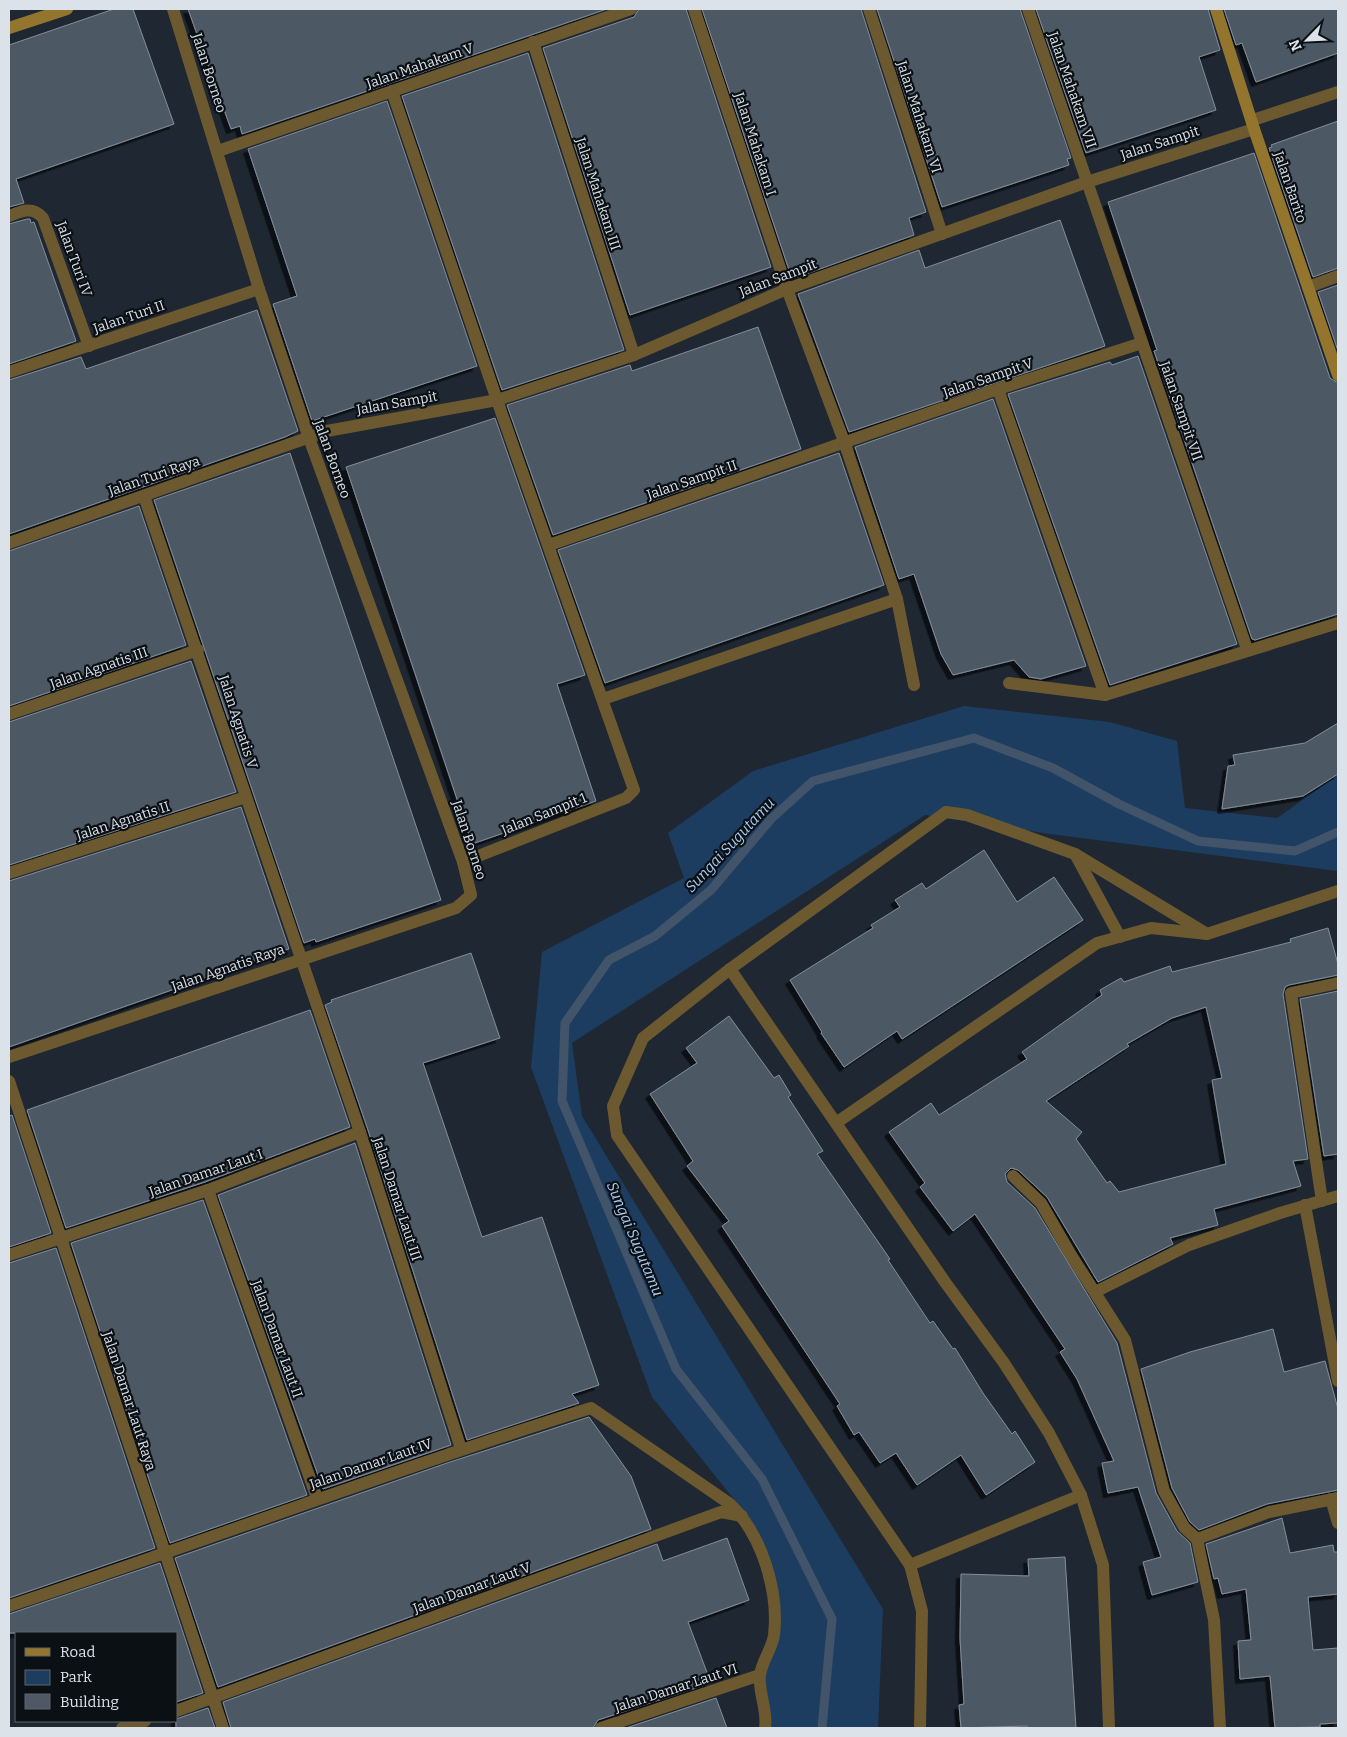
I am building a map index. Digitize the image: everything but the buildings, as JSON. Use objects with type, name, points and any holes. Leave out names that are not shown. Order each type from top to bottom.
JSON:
[{"type":"street","points":[[9,28],[68,9]]},
{"type":"street","name":"Jalan Borneo","points":[[173,9],[259,290],[309,438],[464,862],[471,895],[456,908]]},
{"type":"street","name":"Jalan Mahakam V","points":[[218,151],[631,9]]},
{"type":"street","name":"Jalan Mahakam I","points":[[694,9],[787,289],[845,444],[897,599],[914,684]]},
{"type":"street","name":"Jalan Mahakam VI","points":[[869,9],[942,234]]},
{"type":"street","name":"Jalan Mahakam VII","points":[[1028,9],[1087,182]]},
{"type":"street","name":"Jalan Barito","points":[[1216,9],[1253,125],[1338,375]]},
{"type":"street","name":"Jalan Mahakam III","points":[[534,42],[634,355]]},
{"type":"street","points":[[392,91],[497,400],[603,699],[897,599]]},
{"type":"street","name":"Jalan Sampit","points":[[309,438],[327,431],[497,400],[634,355],[787,289],[1253,125],[1338,92]]},
{"type":"street","name":"Jalan Sampit VII","points":[[1087,182],[1247,649]]},
{"type":"street","name":"Jalan Turi IV","points":[[9,216],[27,210],[36,211],[43,218],[89,346]]},
{"type":"street","points":[[1308,286],[1338,276]]},
{"type":"street","name":"Jalan Turi II","points":[[9,372],[259,290]]},
{"type":"street","name":"Jalan Sampit V","points":[[845,444],[998,389],[1142,343]]},
{"type":"street","points":[[998,389],[1105,695]]},
{"type":"street","name":"Jalan Turi Raya","points":[[9,542],[309,438]]},
{"type":"street","name":"Jalan Sampit II","points":[[548,545],[845,444]]},
{"type":"street","name":"Jalan Agnatis V","points":[[144,496],[198,650],[300,959]]},
{"type":"street","points":[[1009,683],[1105,695],[1247,649],[1338,623]]},
{"type":"street","name":"Jalan Agnatis III","points":[[9,714],[198,650]]},
{"type":"street","name":"Jalan Sampit 1","points":[[464,862],[626,798],[634,790],[603,699]]},
{"type":"street","name":"Jalan Agnatis II","points":[[9,873],[246,797]]},
{"type":"street","points":[[920,1728],[922,1611],[910,1565],[617,1135],[613,1106],[643,1038],[730,969],[946,812],[967,815],[1075,854],[1207,934]]},
{"type":"street","points":[[1075,854],[1120,937]]},
{"type":"street","points":[[836,1124],[1097,944],[1152,928],[1207,934],[1338,891]]},
{"type":"street","name":"Jalan Agnatis Raya","points":[[9,1057],[456,908]]},
{"type":"street","name":"Jalan Damar Laut III","points":[[300,959],[360,1132],[461,1449]]},
{"type":"street","points":[[730,969],[945,1282],[1004,1363],[1049,1433],[1081,1496],[1103,1565],[1109,1728]]},
{"type":"street","points":[[1322,1201],[1291,993],[1338,983]]},
{"type":"street","name":"Jalan Damar Laut Raya","points":[[9,1081],[164,1555],[223,1728]]},
{"type":"street","name":"Jalan Damar Laut I","points":[[9,1255],[59,1237],[208,1190],[360,1132]]},
{"type":"street","points":[[1013,1176],[1041,1203],[1071,1256],[1125,1340],[1164,1491],[1179,1519],[1197,1539],[1214,1620],[1220,1728]]},
{"type":"street","name":"Jalan Damar Laut II","points":[[208,1190],[317,1498]]},
{"type":"street","points":[[1095,1292],[1189,1245],[1305,1205],[1338,1196]]},
{"type":"street","points":[[1305,1205],[1338,1381]]},
{"type":"street","name":"Jalan Damar Laut IV","points":[[9,1606],[164,1555],[317,1498],[590,1408],[667,1459],[730,1504],[742,1516]]},
{"type":"street","points":[[910,1565],[1081,1496]]},
{"type":"street","points":[[1197,1539],[1269,1512],[1335,1499],[1338,1524]]},
{"type":"street","name":"Jalan Damar Laut V","points":[[178,1710],[721,1512],[742,1516]]},
{"type":"street","points":[[742,1516],[760,1550],[772,1589],[774,1636],[760,1675],[765,1728]]},
{"type":"street","name":"Jalan Damar Laut VI","points":[[601,1728],[760,1675]]},
{"type":"street","points":[[122,1728],[142,1722]]},
{"type":"green space","points":[[964,706],[1110,722],[1177,741],[1185,808],[1277,818],[1338,775],[1338,870],[1050,834],[925,815],[572,1043],[582,1116],[883,1609],[878,1728],[761,1728],[760,1675],[775,1627],[749,1518],[652,1397],[531,1067],[542,952],[684,878],[668,833],[753,771]]},
{"type":"waterway","name":"Sungai Sugutamu","points":[[822,1728],[832,1619],[762,1479],[676,1369],[562,1101],[565,1023],[609,960],[655,936],[711,890],[771,819],[813,781],[974,738],[1053,768],[1119,804],[1198,841],[1295,851],[1338,832]]}]
